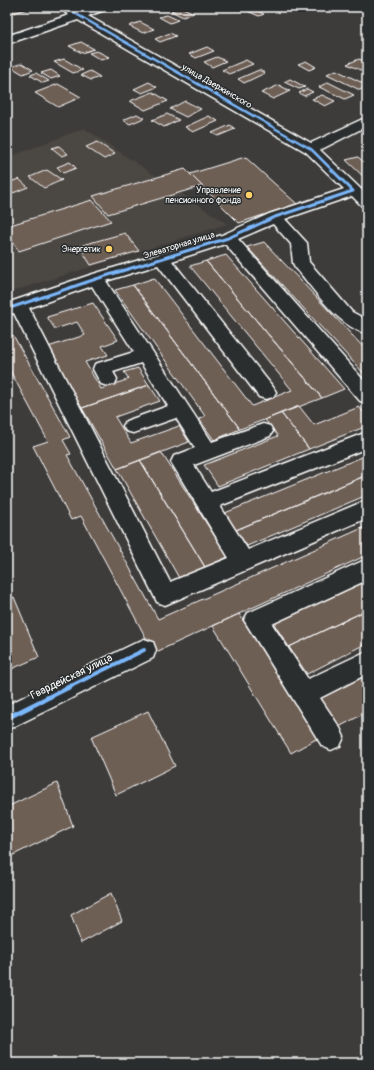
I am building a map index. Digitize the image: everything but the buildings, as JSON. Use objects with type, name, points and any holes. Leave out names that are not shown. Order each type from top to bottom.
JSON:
[{"type":"street","name":"улица Дзержинского","points":[[64,7],[311,149],[367,203]]},
{"type":"street","points":[[7,40],[103,7]]},
{"type":"street","points":[[311,149],[367,121]]},
{"type":"street","name":"Элеваторная улица","points":[[13,307],[96,279],[228,238],[274,217],[353,191]]},
{"type":"street","points":[[274,217],[299,243],[301,263],[305,268],[346,316],[367,328]]},
{"type":"street","points":[[228,238],[367,396]]},
{"type":"street","points":[[162,259],[266,392]]},
{"type":"street","points":[[96,279],[208,452]]},
{"type":"street","points":[[13,307],[165,595],[367,509]]},
{"type":"street","points":[[108,379],[102,368],[144,355]]},
{"type":"street","points":[[133,426],[180,409]]},
{"type":"street","points":[[244,562],[180,462],[262,431]]},
{"type":"street","points":[[206,503],[367,440]]},
{"type":"street","points":[[331,737],[256,620],[367,569]]},
{"type":"street","name":"Гвардейская улица","points":[[7,718],[144,650]]},
{"type":"street","points":[[303,694],[367,662]]},
{"type":"shaded area","points":[[84,128],[227,224],[7,293],[7,158]]},
{"type":"cycle path","points":[[7,309],[96,279],[228,238],[275,217],[353,191],[311,149],[64,7]]},
{"type":"cycle path","points":[[7,718],[144,650]]},
{"type":"place","name":"Управление пенсионного фонда","points":[[249,195]]},
{"type":"place","name":"Энергетик","points":[[109,249]]}]
